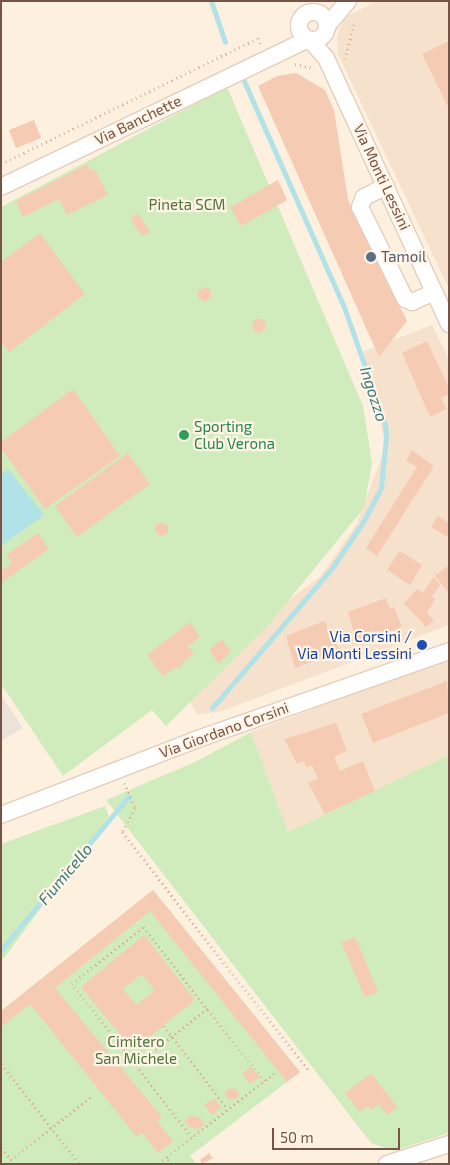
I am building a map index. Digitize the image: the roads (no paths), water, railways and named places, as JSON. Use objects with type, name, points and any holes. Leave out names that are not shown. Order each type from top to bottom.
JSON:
[{"type":"street","name":"Via Banchette","points":[[1,187],[275,53],[311,22]]},
{"type":"street","name":"Via Monti Lessini","points":[[311,22],[449,324]]},
{"type":"street","points":[[386,186],[364,197],[360,207],[405,299],[412,302],[434,292]]},
{"type":"street","name":"Via Giordano Corsini","points":[[1,815],[118,768],[449,651]]},
{"type":"street","points":[[388,1164],[449,1144]]},
{"type":"water","points":[[8,469],[44,515],[1,546],[1,474]]},
{"type":"waterway","name":"Ingozzo","points":[[211,1],[225,42]]},
{"type":"waterway","name":"Ingozzo","points":[[212,708],[332,568],[363,522],[381,488],[386,437],[385,424],[344,307],[242,77]]},
{"type":"waterway","name":"Fiumicello","points":[[1,950],[128,797]]},
{"type":"place","name":"Tamoil","points":[[371,257]]},
{"type":"place","name":"Sporting Club Verona","points":[[184,435]]},
{"type":"place","name":"Via Corsini / Via Monti Lessini","points":[[422,645]]},
{"type":"park label","name":"Pineta SCM","points":[[187,205]]},
{"type":"park label","name":"Cimitero San Michele","points":[[136,1050]]}]
